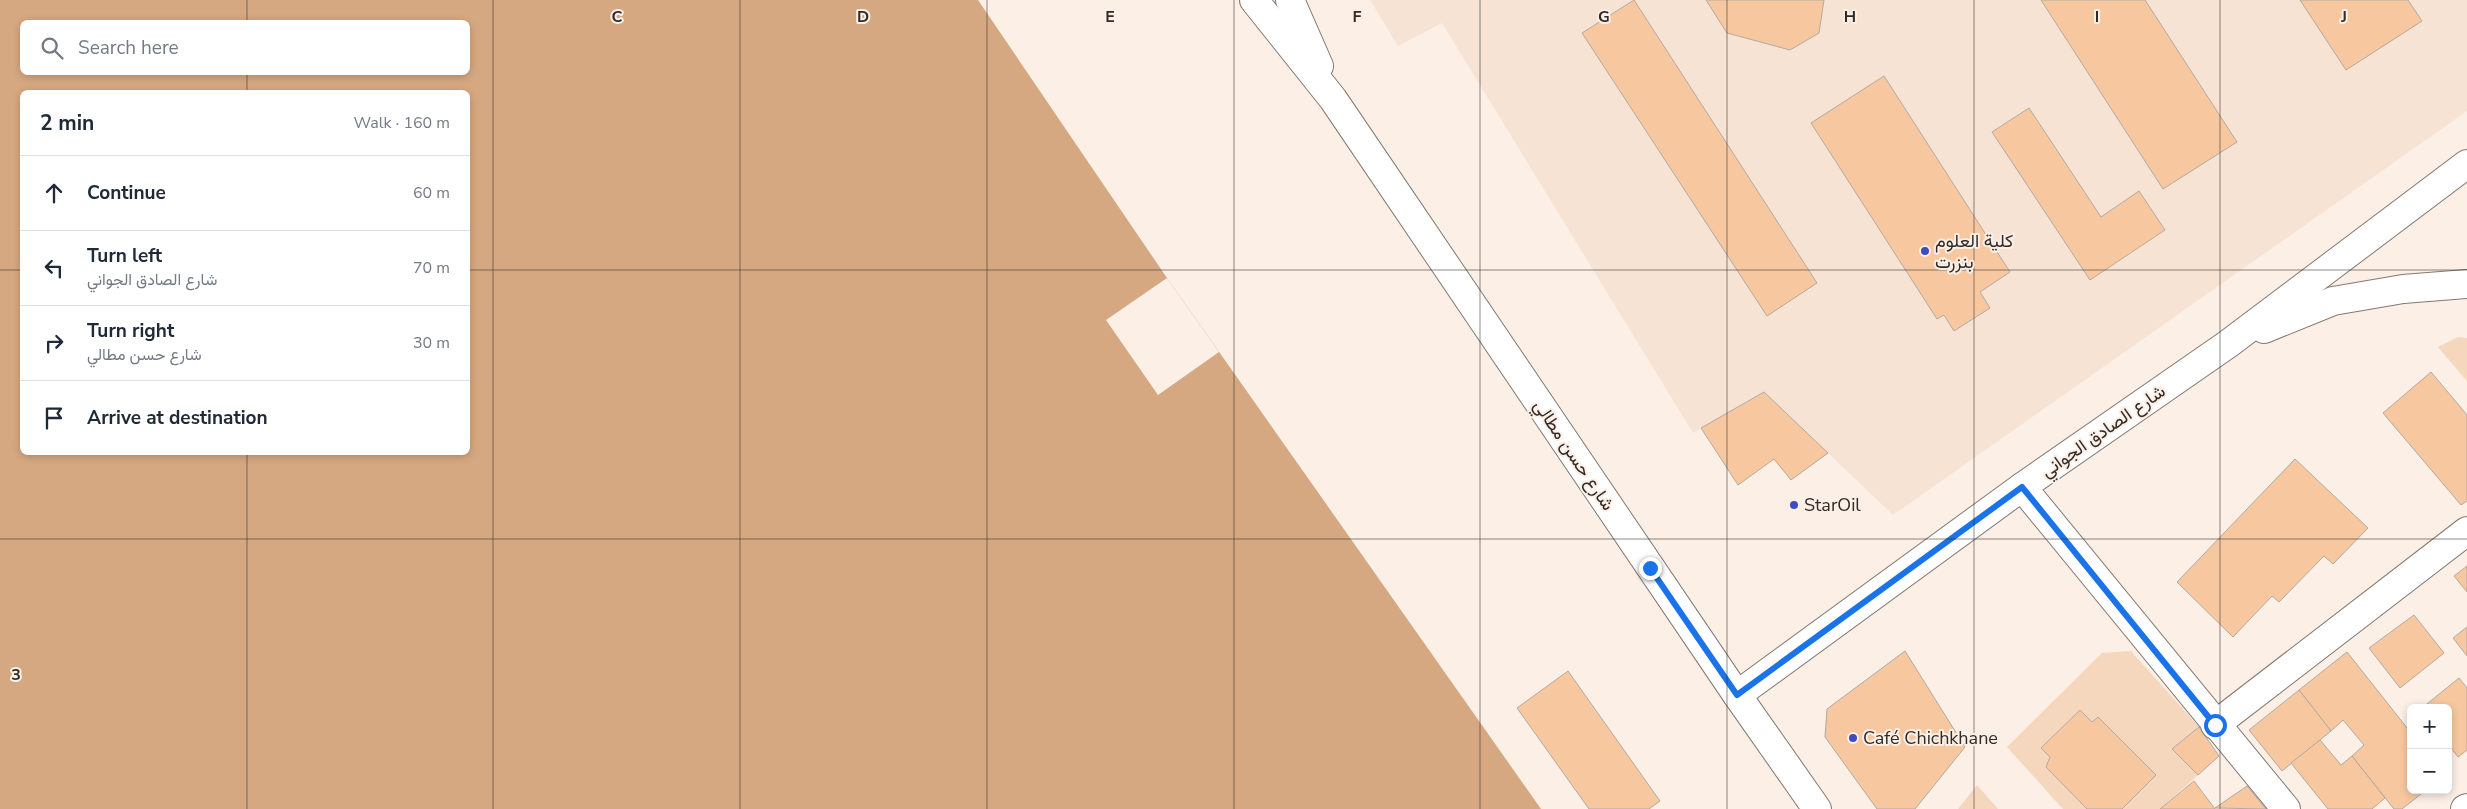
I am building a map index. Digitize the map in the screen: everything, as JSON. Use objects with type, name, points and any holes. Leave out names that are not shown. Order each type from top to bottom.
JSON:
[{"type":"street","points":[[1254,0],[1333,99]]},
{"type":"street","points":[[1290,0],[1333,99]]},
{"type":"street","name":"شارع حسن مطالي","points":[[1333,99],[1737,695],[1817,809]]},
{"type":"street","name":"شارع الصادق الجواني","points":[[1737,695],[2022,487],[2228,344],[2467,164]]},
{"type":"street","points":[[2228,344],[2333,301],[2404,289],[2467,284]]},
{"type":"street","points":[[2022,487],[2215,725],[2286,809]]},
{"type":"street","points":[[2215,725],[2467,532]]},
{"type":"shaded area","points":[[0,0],[978,0],[1167,278],[1541,809],[0,809]]},
{"type":"shaded area","name":"كلية العلوم بنزرت","points":[[1370,0],[2467,0],[2467,111],[1893,515],[1764,392],[1693,433],[1442,23],[1398,46]]},
{"type":"shaded area","points":[[2458,337],[2467,338],[2467,381],[2438,347]]},
{"type":"shaded area","points":[[2131,651],[2199,727],[2198,775],[2160,809],[2063,809],[2007,747],[2102,653]]},
{"type":"shaded area","points":[[1977,785],[1998,809],[1958,809]]},
{"type":"pier","points":[[1167,278],[1219,352],[1158,395],[1106,320]]},
{"type":"building","points":[[1634,0],[1817,283],[1767,316],[1582,33]]},
{"type":"building","points":[[1706,0],[1824,0],[1819,33],[1790,50],[1727,33]]},
{"type":"building","points":[[2041,0],[2145,0],[2237,142],[2163,189]]},
{"type":"building","points":[[2300,0],[2408,0],[2422,21],[2346,70]]},
{"type":"building","points":[[1884,76],[2010,272],[1980,292],[1990,308],[1954,331],[1944,315],[1937,319],[1811,123]]},
{"type":"building","points":[[2029,108],[2101,217],[2139,191],[2165,230],[2090,280],[1992,132]]},
{"type":"building","points":[[2431,372],[2467,415],[2467,501],[2461,505],[2383,413]]},
{"type":"building","points":[[1764,392],[1828,453],[1791,480],[1774,459],[1738,485],[1701,428]]},
{"type":"building","points":[[2295,459],[2368,528],[2333,564],[2324,556],[2279,602],[2272,596],[2233,637],[2177,582]]},
{"type":"building","points":[[2467,566],[2467,592],[2454,576]]},
{"type":"building","points":[[2414,615],[2444,653],[2400,688],[2369,648]]},
{"type":"building","points":[[2467,627],[2467,656],[2453,638]]},
{"type":"building","points":[[1905,651],[1965,747],[1915,809],[1877,809],[1825,737],[1827,709]]},
{"type":"building","points":[[2347,652],[2407,728],[2407,794],[2421,794],[2402,809],[2394,809],[2352,756],[2364,745],[2343,720],[2331,731],[2299,690]]},
{"type":"building","points":[[1568,671],[1660,801],[1649,809],[1589,809],[1517,708]]},
{"type":"building","points":[[2459,678],[2467,688],[2467,750],[2458,757],[2452,749],[2452,704],[2427,704]]},
{"type":"building","points":[[2299,690],[2331,731],[2282,771],[2249,730]]},
{"type":"building","points":[[2080,710],[2092,722],[2098,717],[2156,775],[2122,809],[2087,809],[2046,767],[2050,757],[2041,748]]},
{"type":"building","points":[[2199,727],[2219,756],[2198,775],[2172,749]]},
{"type":"building","points":[[2320,740],[2341,765],[2352,756],[2385,798],[2372,809],[2328,809],[2291,763]]},
{"type":"building","points":[[2194,781],[2215,809],[2160,809]]},
{"type":"building","points":[[2247,786],[2266,809],[2215,808]]},
{"type":"place","name":"كلية العلوم بنزرت","points":[[1925,251]]},
{"type":"place","name":"StarOil","points":[[1794,505]]},
{"type":"place","name":"Café Chichkhane","points":[[1853,738]]},
{"type":"route","points":[[1650,568],[1737,695],[2022,487],[2215,725]]}]
